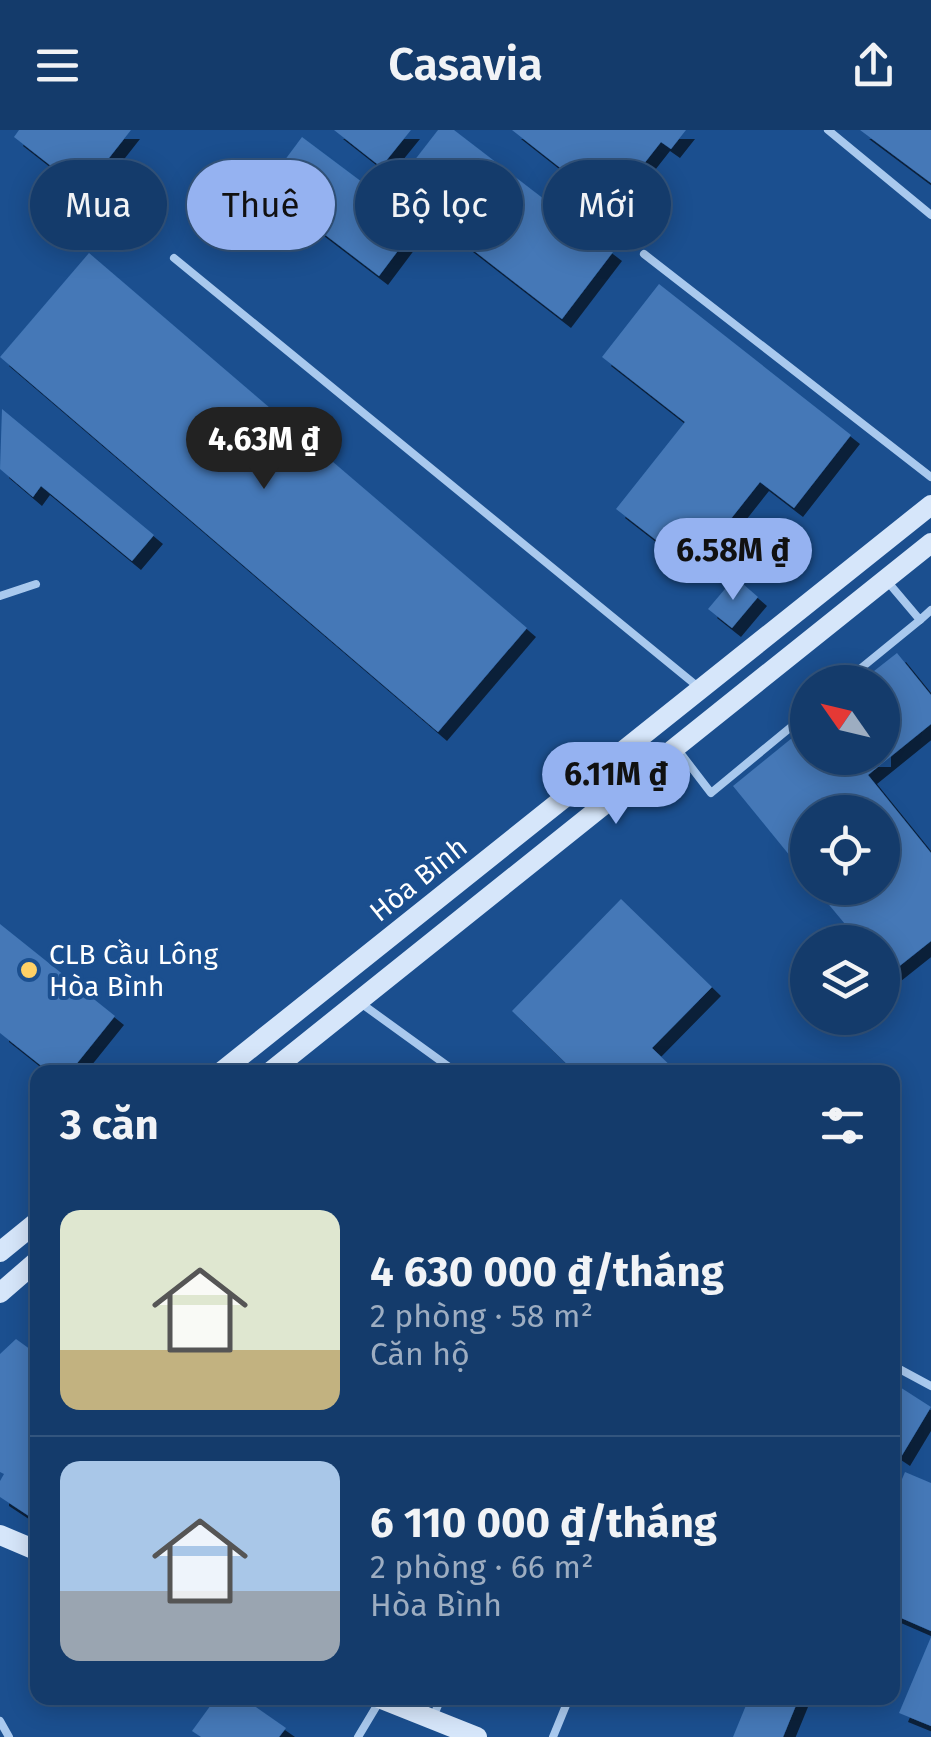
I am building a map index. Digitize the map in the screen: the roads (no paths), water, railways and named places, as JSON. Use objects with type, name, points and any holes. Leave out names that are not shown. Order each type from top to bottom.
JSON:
[{"type":"main road","name":"Hòa Bình","points":[[230,1065],[931,504]]},
{"type":"main road","name":"Hòa Bình","points":[[279,1065],[931,543]]},
{"type":"main road","points":[[658,724],[676,747]]},
{"type":"main road","points":[[0,1252],[30,1228]]},
{"type":"main road","points":[[0,1293],[30,1267]]},
{"type":"main road","points":[[0,1534],[30,1547]]},
{"type":"main road","points":[[397,1705],[477,1737]]},
{"type":"lane","points":[[828,130],[931,216]]},
{"type":"lane","points":[[644,254],[931,477]]},
{"type":"lane","points":[[174,258],[701,689]]},
{"type":"lane","points":[[886,579],[920,620]]},
{"type":"lane","points":[[0,596],[36,584]]},
{"type":"lane","points":[[865,665],[931,610]]},
{"type":"lane","points":[[676,747],[711,793],[790,728]]},
{"type":"lane","points":[[358,1001],[446,1065]]},
{"type":"lane","points":[[900,1370],[931,1386]]},
{"type":"lane","points":[[358,1737],[376,1705]]},
{"type":"lane","points":[[433,1720],[438,1705]]},
{"type":"lane","points":[[553,1737],[566,1705]]},
{"type":"lane","points":[[0,1721],[9,1737]]},
{"type":"place","name":"CLB Cầu Lông Hòa Bình","points":[[29,970]]}]
